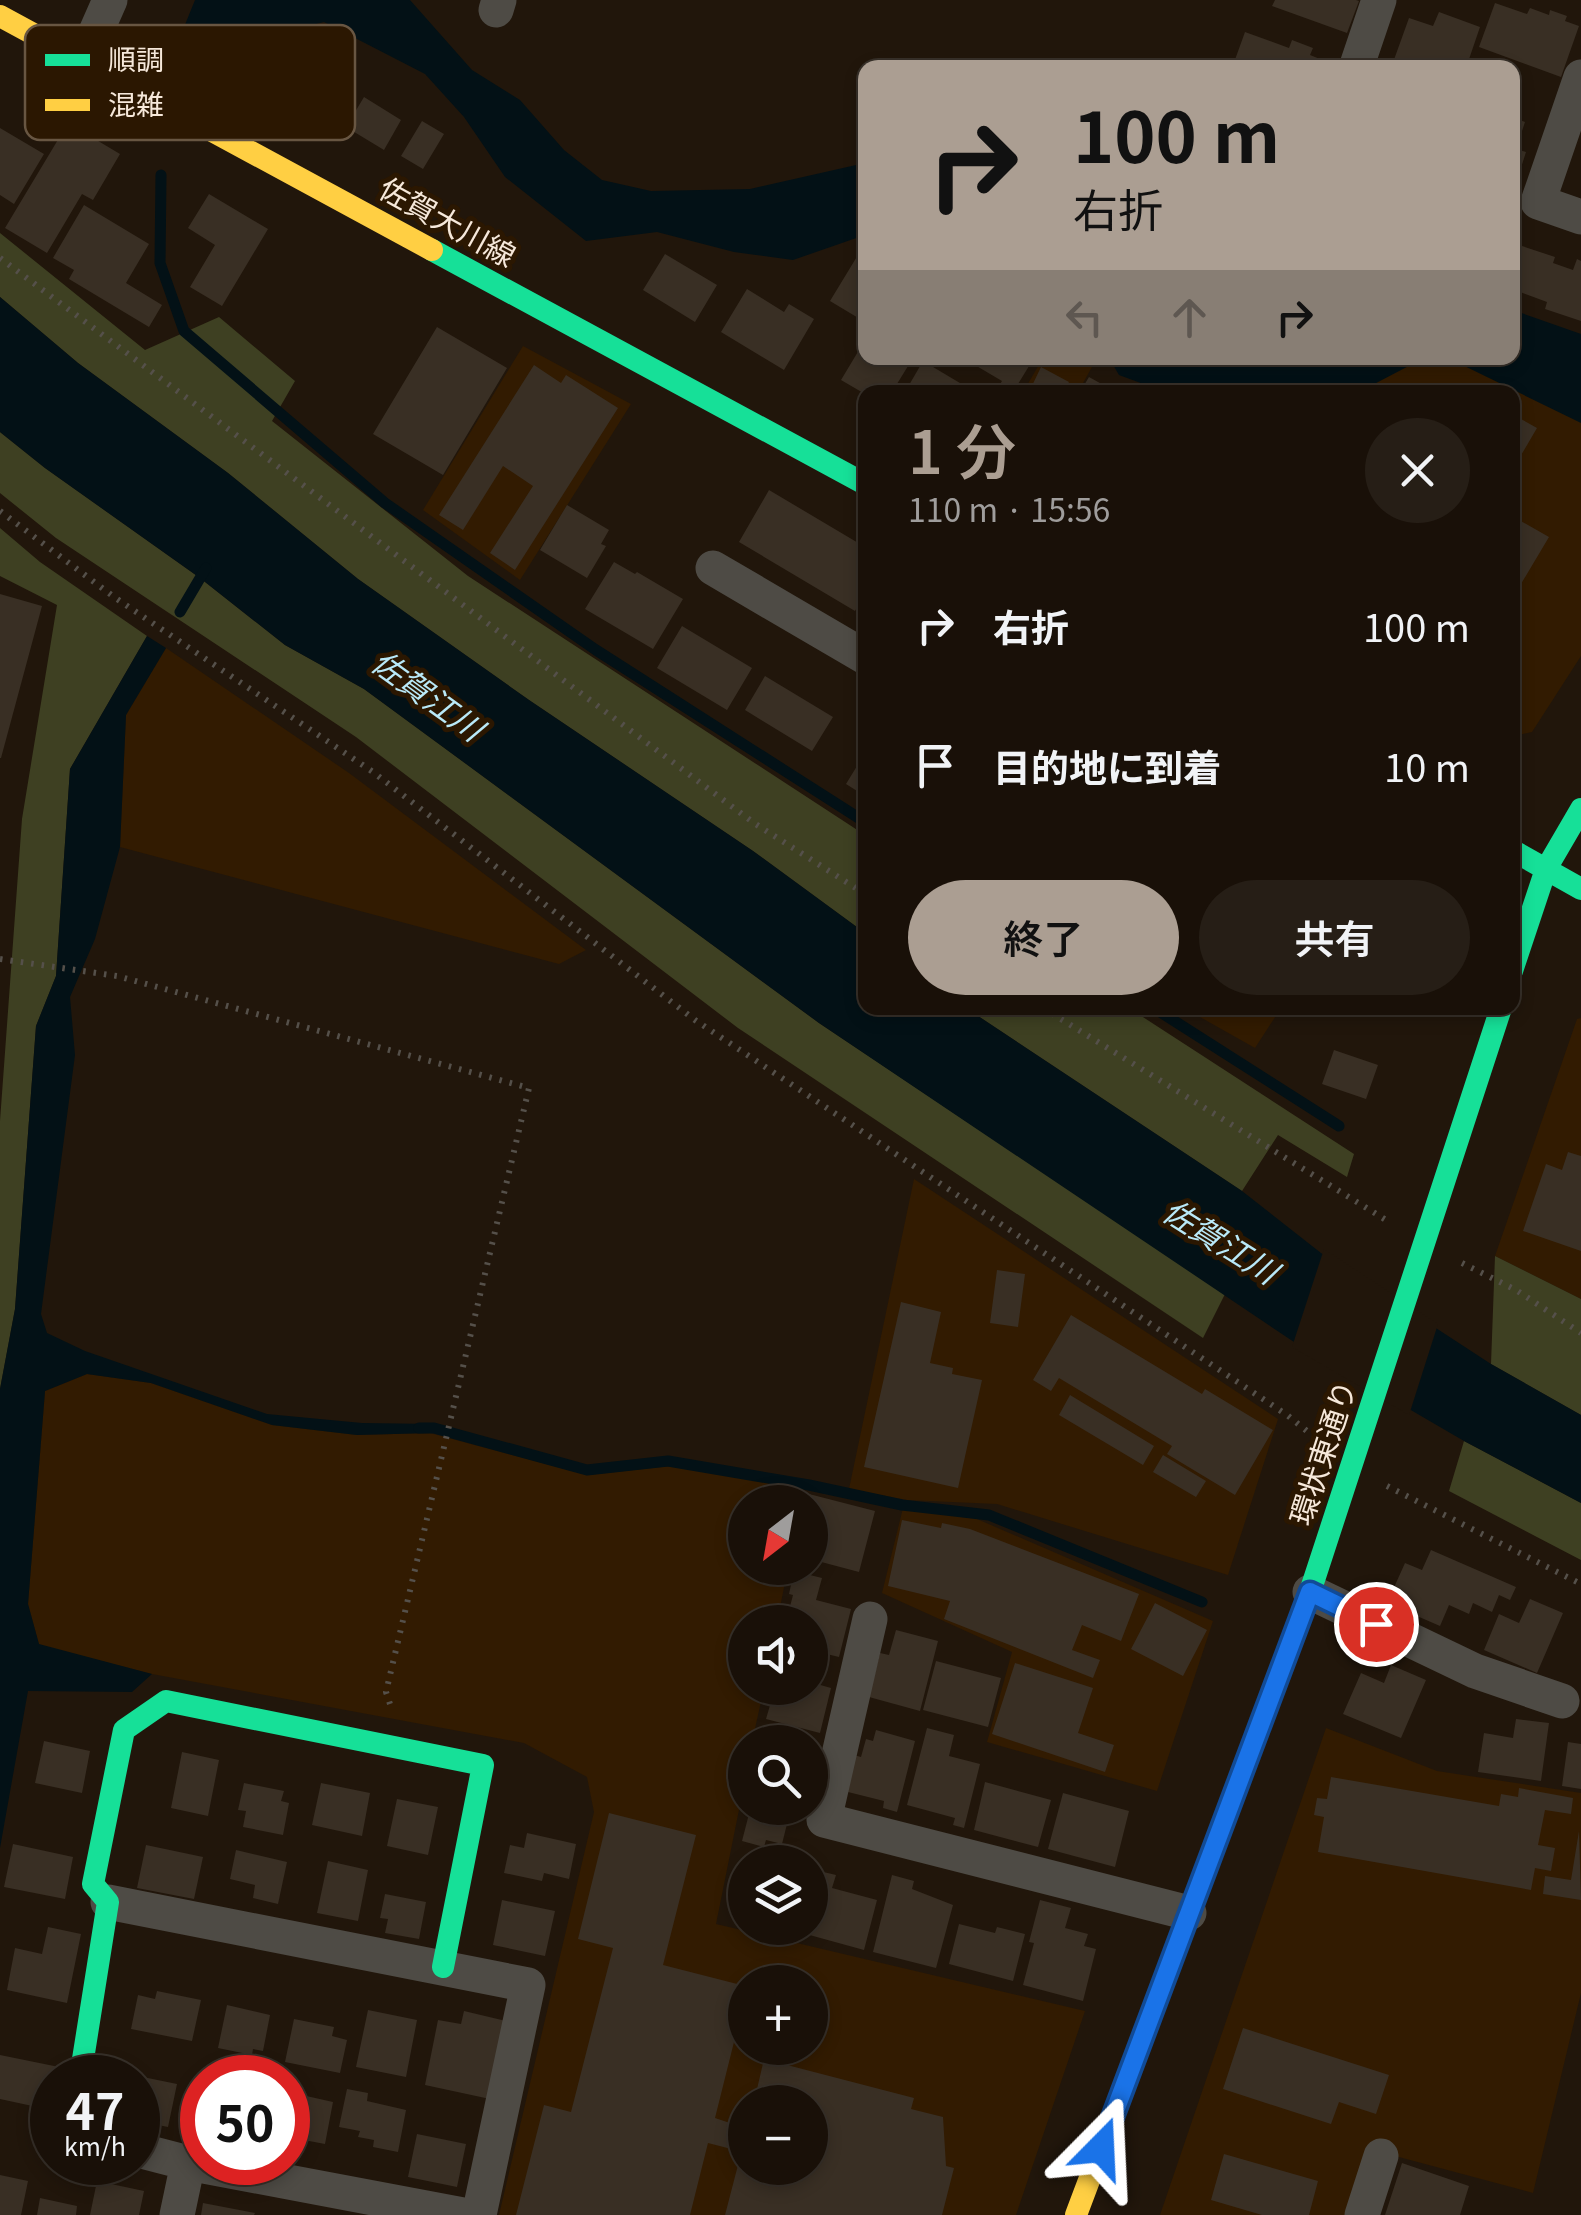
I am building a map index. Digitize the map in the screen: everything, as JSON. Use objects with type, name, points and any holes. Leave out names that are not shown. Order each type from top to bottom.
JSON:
[{"type":"main road","name":"佐賀大川線","points":[[0,16],[25,29]]},
{"type":"main road","name":"佐賀大川線","points":[[233,140],[858,480]]},
{"type":"main road","points":[[1520,947],[1546,869],[1581,810]]},
{"type":"main road","points":[[1520,854],[1581,889]]},
{"type":"main road","name":"環状東通り","points":[[1076,2215],[1310,1592],[1499,1015]]},
{"type":"main road","points":[[84,2055],[108,1902],[93,1884],[124,1730],[166,1701],[483,1764],[443,1968]]},
{"type":"main road","name":"環状東通り","points":[[1108,2196],[1190,1912]]},
{"type":"street","points":[[99,25],[110,0]]},
{"type":"street","points":[[1359,60],[1380,0]]},
{"type":"street","points":[[1581,77],[1525,197],[1581,217]]},
{"type":"street","points":[[713,568],[858,653]]},
{"type":"street","points":[[1310,1592],[1475,1671],[1562,1701]]},
{"type":"street","points":[[870,1619],[824,1820],[1190,1912]]},
{"type":"street","points":[[108,1902],[528,1985],[478,2215]]},
{"type":"street","points":[[1362,2215],[1382,2156]]},
{"type":"street","points":[[177,2215],[183,2185]]},
{"type":"street","points":[[308,2185],[464,2215]]},
{"type":"path","points":[[0,258],[754,823],[858,890]]},
{"type":"path","points":[[0,511],[114,596],[373,772],[695,1020],[1287,1415],[1352,1468],[1581,1584]]},
{"type":"path","points":[[0,959],[116,976],[528,1088],[386,1692],[398,1726],[395,1747]]},
{"type":"path","points":[[1054,1015],[1424,1242],[1516,1290],[1581,1333]]},
{"type":"shaded area","points":[[523,346],[631,404],[520,580],[423,510]]},
{"type":"shaded area","points":[[1039,365],[1093,365],[1082,385],[1027,385]]},
{"type":"shaded area","points":[[1398,365],[1471,365],[1511,385],[1359,385]]},
{"type":"shaded area","points":[[1520,390],[1581,420],[1581,656],[1532,732],[1520,735]]},
{"type":"shaded area","points":[[166,648],[349,773],[586,950],[559,964],[120,847],[126,715]]},
{"type":"shaded area","points":[[1196,1015],[1276,1015],[1255,1048]]},
{"type":"shaded area","points":[[1581,1018],[1581,1299],[1495,1256],[1577,1019]]},
{"type":"shaded area","points":[[914,1179],[1278,1419],[1228,1575],[997,1504],[907,1500],[849,1489]]},
{"type":"shaded area","points":[[87,1374],[151,1383],[272,1425],[357,1435],[430,1433],[587,1475],[670,1466],[786,1485],[728,1485],[728,1585],[785,1585],[780,1605],[728,1605],[728,1705],[760,1705],[756,1725],[728,1725],[728,1825],[736,1825],[732,1845],[728,1845],[716,1924],[728,1927],[728,1945],[805,1945],[1085,2011],[1016,2215],[499,2215],[594,1812],[587,1777],[524,1743],[152,1674],[39,1645],[28,1604],[45,1391]]},
{"type":"shaded area","points":[[903,1508],[977,1519],[1213,1621],[1157,1791],[987,1742],[1012,1652],[882,1593]]},
{"type":"shaded area","points":[[1326,1728],[1437,1771],[1581,1793],[1581,1993],[1533,2193],[1369,2149],[1345,2215],[1160,2215]]},
{"type":"green space","points":[[0,233],[145,350],[219,317],[295,381],[272,421],[468,576],[858,830],[858,928],[358,579],[228,473],[78,363],[0,297]]},
{"type":"green space","points":[[0,432],[285,645],[364,689],[819,1023],[1225,1294],[1203,1338],[738,1028],[356,737],[56,538],[0,493]]},
{"type":"green space","points":[[0,528],[40,562],[147,636],[70,769],[56,976],[36,1026],[15,1309],[0,1389],[0,1121],[22,819],[57,605],[0,576]]},
{"type":"green space","points":[[977,1015],[1140,1015],[1354,1154],[1347,1177],[1278,1135],[1242,1191]]},
{"type":"green space","points":[[1495,1256],[1581,1299],[1581,1415],[1491,1364]]},
{"type":"green space","points":[[1464,1441],[1581,1503],[1581,1560],[1449,1491]]},
{"type":"water","points":[[195,0],[410,0],[472,70],[520,100],[564,150],[602,180],[651,191],[750,189],[858,165],[858,237],[793,260],[734,252],[657,232],[586,241],[505,177],[464,117],[425,74],[355,38],[355,25],[185,25]]},
{"type":"water","name":"佐賀江川","points":[[0,297],[78,363],[228,473],[358,579],[858,928],[858,1015],[977,1015],[1242,1191],[1321,1253],[1491,1364],[1581,1415],[1581,1503],[1464,1441],[1294,1342],[819,1023],[364,689],[285,645],[0,432]]},
{"type":"water","points":[[1520,312],[1581,334],[1581,423],[1520,393],[1520,385],[1503,385],[1462,365],[1520,365]]},
{"type":"water","points":[[1113,365],[1411,365],[1372,385],[1146,385],[1119,375]]},
{"type":"water","points":[[147,636],[166,648],[126,715],[120,847],[95,939],[70,997],[75,1055],[41,1314],[47,1333],[85,1351],[267,1414],[362,1423],[436,1424],[430,1433],[357,1435],[272,1425],[151,1383],[87,1374],[45,1391],[28,1604],[39,1644],[152,1674],[132,1692],[28,1691],[0,1848],[0,1389],[15,1309],[36,1026],[56,976],[70,769]]},
{"type":"pier","points":[[1324,1249],[1438,1324],[1409,1415],[1292,1347]]},
{"type":"building","points":[[1275,0],[1359,1],[1347,33],[1272,6]]},
{"type":"building","points":[[1495,3],[1527,14],[1530,8],[1549,15],[1550,10],[1579,26],[1561,77],[1479,47]]},
{"type":"building","points":[[1439,12],[1480,27],[1469,60],[1394,60],[1409,18],[1433,26]]},
{"type":"building","points":[[1245,32],[1289,48],[1292,40],[1313,48],[1310,55],[1320,59],[1320,60],[1235,60]]},
{"type":"building","points":[[364,97],[401,120],[384,150],[355,132],[355,112]]},
{"type":"building","points":[[422,121],[444,134],[423,169],[401,156]]},
{"type":"building","points":[[0,128],[44,154],[14,204],[0,195]]},
{"type":"building","points":[[58,140],[97,140],[120,154],[93,200],[82,194],[47,253],[5,228]]},
{"type":"building","points":[[209,194],[268,229],[222,306],[190,287],[215,245],[188,228]]},
{"type":"building","points":[[84,205],[149,244],[126,283],[162,305],[149,327],[69,279],[74,270],[53,258]]},
{"type":"building","points":[[1520,245],[1555,257],[1553,263],[1573,270],[1577,259],[1581,261],[1581,321],[1545,309],[1547,302],[1520,292]]},
{"type":"building","points":[[665,254],[717,285],[695,322],[643,290]]},
{"type":"building","points":[[858,255],[858,318],[830,301]]},
{"type":"building","points":[[747,289],[784,312],[789,304],[814,319],[784,370],[721,332]]},
{"type":"building","points":[[437,327],[507,368],[443,475],[373,434]]},
{"type":"building","points":[[858,352],[858,365],[909,365],[896,385],[858,385],[858,390],[841,380]]},
{"type":"building","points":[[534,365],[561,383],[566,375],[618,408],[515,570],[490,553],[533,486],[503,466],[463,530],[439,515]]},
{"type":"building","points":[[921,365],[930,365],[963,385],[909,385]]},
{"type":"building","points":[[975,365],[1030,365],[1017,385],[1000,385],[1002,381]]},
{"type":"building","points":[[1041,367],[1069,382],[1068,385],[1032,385]]},
{"type":"building","points":[[1089,377],[1103,385],[1084,385]]},
{"type":"building","points":[[1520,418],[1537,428],[1520,457]]},
{"type":"building","points":[[769,490],[858,543],[858,606],[855,611],[739,542]]},
{"type":"building","points":[[567,505],[609,530],[601,544],[606,546],[587,578],[540,550]]},
{"type":"building","points":[[1520,521],[1549,537],[1520,586]]},
{"type":"building","points":[[614,562],[683,599],[653,649],[585,609]]},
{"type":"building","points":[[0,594],[42,606],[1,758],[0,758]]},
{"type":"building","points":[[682,626],[752,668],[727,710],[657,668]]},
{"type":"building","points":[[765,676],[833,717],[812,751],[745,710]]},
{"type":"building","points":[[858,764],[858,792],[846,784]]},
{"type":"building","points":[[1334,1050],[1378,1065],[1366,1099],[1322,1084]]},
{"type":"building","points":[[1568,1152],[1581,1156],[1581,1251],[1523,1231],[1546,1164],[1562,1170]]},
{"type":"building","points":[[997,1270],[1025,1274],[1018,1327],[990,1323]]},
{"type":"building","points":[[901,1302],[941,1312],[930,1363],[953,1368],[952,1374],[982,1380],[958,1488],[864,1467]]},
{"type":"building","points":[[1071,1315],[1202,1394],[1205,1389],[1273,1430],[1235,1495],[1167,1454],[1172,1446],[1059,1378],[1051,1391],[1033,1380]]},
{"type":"building","points":[[1070,1395],[1154,1446],[1143,1465],[1059,1415]]},
{"type":"building","points":[[1163,1455],[1206,1481],[1196,1497],[1153,1472]]},
{"type":"building","points":[[828,1499],[875,1511],[859,1572],[828,1564]]},
{"type":"building","points":[[902,1520],[970,1529],[1139,1594],[1121,1641],[1082,1625],[1072,1650],[1100,1660],[1093,1678],[944,1619],[950,1601],[888,1586]]},
{"type":"building","points":[[1431,1550],[1516,1587],[1510,1600],[1499,1595],[1492,1612],[1473,1603],[1469,1614],[1449,1605],[1440,1626],[1387,1603],[1405,1563],[1422,1570]]},
{"type":"building","points":[[791,1585],[820,1585],[816,1600],[851,1609],[839,1657],[828,1654],[828,1605],[790,1605],[793,1595],[789,1594]]},
{"type":"building","points":[[1530,1599],[1563,1613],[1537,1673],[1484,1650],[1499,1614],[1519,1623]]},
{"type":"building","points":[[1155,1603],[1207,1630],[1183,1676],[1131,1649]]},
{"type":"building","points":[[896,1630],[938,1641],[920,1711],[869,1697],[880,1653],[889,1655]]},
{"type":"building","points":[[936,1661],[1001,1678],[988,1727],[923,1710]]},
{"type":"building","points":[[1015,1663],[1093,1688],[1078,1733],[1114,1745],[1105,1772],[992,1734]]},
{"type":"building","points":[[1391,1665],[1426,1680],[1401,1738],[1343,1714],[1361,1673],[1384,1683]]},
{"type":"building","points":[[770,1705],[827,1705],[822,1725],[789,1725],[766,1719]]},
{"type":"building","points":[[1516,1719],[1549,1723],[1541,1781],[1478,1772],[1484,1733],[1513,1738]]},
{"type":"building","points":[[927,1728],[954,1735],[949,1756],[980,1764],[964,1828],[953,1825],[955,1818],[907,1805]]},
{"type":"building","points":[[876,1730],[915,1741],[897,1812],[883,1808],[884,1801],[844,1791],[854,1755],[861,1757],[866,1739],[873,1741]]},
{"type":"building","points":[[44,1741],[90,1751],[82,1793],[35,1783]]},
{"type":"building","points":[[1568,1742],[1581,1744],[1581,1789],[1562,1786]]},
{"type":"building","points":[[182,1752],[219,1760],[208,1816],[171,1808]]},
{"type":"building","points":[[1331,1777],[1499,1806],[1501,1794],[1518,1797],[1519,1788],[1573,1798],[1571,1814],[1545,1810],[1538,1845],[1555,1848],[1551,1871],[1535,1868],[1531,1890],[1318,1852],[1324,1817],[1314,1815],[1317,1798],[1327,1799]]},
{"type":"building","points":[[985,1782],[1051,1800],[1038,1847],[974,1830]]},
{"type":"building","points":[[244,1783],[284,1791],[281,1801],[289,1803],[283,1835],[243,1827],[246,1811],[238,1810]]},
{"type":"building","points":[[321,1783],[370,1793],[362,1836],[312,1825]]},
{"type":"building","points":[[1063,1793],[1129,1811],[1115,1867],[1048,1849]]},
{"type":"building","points":[[397,1799],[438,1807],[428,1855],[387,1846]]},
{"type":"building","points":[[609,1813],[696,1835],[663,1965],[728,1982],[728,2065],[715,2118],[728,2122],[728,2148],[708,2143],[690,2215],[516,2215],[544,2105],[571,2112],[613,1948],[578,1939]]},
{"type":"building","points":[[746,1825],[787,1825],[782,1844],[742,1841]]},
{"type":"building","points":[[1579,1831],[1581,1900],[1543,1894],[1545,1876],[1571,1880]]},
{"type":"building","points":[[527,1833],[576,1844],[569,1879],[544,1873],[542,1881],[504,1873],[510,1845],[524,1848]]},
{"type":"building","points":[[13,1844],[73,1857],[65,1899],[4,1887]]},
{"type":"building","points":[[146,1845],[203,1857],[194,1899],[137,1888]]},
{"type":"building","points":[[236,1850],[287,1862],[278,1904],[253,1898],[255,1885],[230,1879]]},
{"type":"building","points":[[328,1861],[368,1870],[358,1921],[317,1913]]},
{"type":"building","points":[[828,1873],[836,1875],[832,1888],[877,1900],[864,1950],[828,1940]]},
{"type":"building","points":[[892,1875],[914,1881],[912,1889],[953,1905],[936,1968],[873,1952]]},
{"type":"building","points":[[385,1894],[426,1902],[419,1939],[385,1933],[388,1919],[380,1918]]},
{"type":"building","points":[[502,1900],[555,1911],[545,1956],[493,1945]]},
{"type":"building","points":[[1040,1900],[1071,1908],[1065,1928],[1088,1934],[1084,1946],[1096,1949],[1083,2001],[1023,1985]]},
{"type":"building","points":[[959,1924],[995,1933],[997,1927],[1025,1934],[1013,1981],[949,1964]]},
{"type":"building","points":[[48,1927],[81,1934],[67,2003],[7,1990],[15,1948],[42,1954]]},
{"type":"building","points":[[157,1991],[201,2000],[192,2041],[131,2029],[138,1995],[155,1999]]},
{"type":"building","points":[[227,2005],[270,2015],[263,2051],[253,2049],[252,2055],[218,2048]]},
{"type":"building","points":[[368,2010],[417,2020],[406,2077],[356,2067]]},
{"type":"building","points":[[464,2011],[506,2021],[490,2099],[425,2085],[438,2020],[461,2024]]},
{"type":"building","points":[[294,2019],[334,2027],[332,2036],[347,2040],[340,2073],[310,2067],[310,2055],[286,2055]]},
{"type":"building","points":[[1243,2028],[1389,2075],[1376,2114],[1339,2102],[1331,2124],[1223,2089]]},
{"type":"building","points":[[0,2055],[30,2061],[30,2105],[0,2099]]},
{"type":"building","points":[[763,2065],[787,2065],[914,2098],[911,2109],[943,2117],[946,2166],[954,2168],[942,2215],[725,2215],[733,2185],[828,2185],[828,2085],[758,2085]]},
{"type":"building","points":[[160,2081],[177,2084],[168,2127],[160,2125]]},
{"type":"building","points":[[347,2089],[368,2093],[367,2101],[406,2110],[398,2152],[373,2147],[374,2140],[358,2137],[360,2131],[339,2127]]},
{"type":"building","points":[[310,2097],[333,2102],[325,2144],[310,2141]]},
{"type":"building","points":[[417,2134],[466,2144],[457,2187],[408,2177]]},
{"type":"building","points":[[1224,2154],[1318,2181],[1309,2215],[1262,2215],[1211,2200]]},
{"type":"building","points":[[1402,2163],[1469,2186],[1460,2215],[1385,2215]]},
{"type":"building","points":[[0,2175],[28,2181],[21,2215],[0,2215]]},
{"type":"building","points":[[96,2185],[144,2191],[139,2215],[90,2215]]},
{"type":"building","points":[[40,2198],[77,2206],[76,2215],[37,2215]]},
{"type":"building","points":[[203,2203],[255,2213],[201,2215]]},
{"type":"waterway","points":[[161,175],[160,263],[184,331],[385,503],[596,650],[858,818]]},
{"type":"waterway","points":[[180,612],[206,568]]},
{"type":"waterway","points":[[1165,1015],[1339,1126]]},
{"type":"waterway","points":[[419,1428],[434,1428],[587,1470],[668,1461],[902,1505],[989,1515],[1202,1602]]},
{"type":"traffic: fast","points":[[432,250],[858,480]]},
{"type":"traffic: fast","points":[[1520,947],[1546,869],[1581,809]]},
{"type":"traffic: fast","points":[[1520,855],[1581,889]]},
{"type":"traffic: fast","points":[[1226,1817],[1310,1592],[1499,1015]]},
{"type":"traffic: fast","points":[[84,2055],[108,1902],[93,1884],[124,1730],[166,1701],[483,1765],[443,1967]]},
{"type":"traffic: slow","points":[[0,16],[25,30]]},
{"type":"traffic: slow","points":[[229,140],[432,250]]},
{"type":"traffic: slow","points":[[1076,2215],[1226,1817]]},
{"type":"route","points":[[1101,2148],[1310,1592],[1376,1624]]}]
